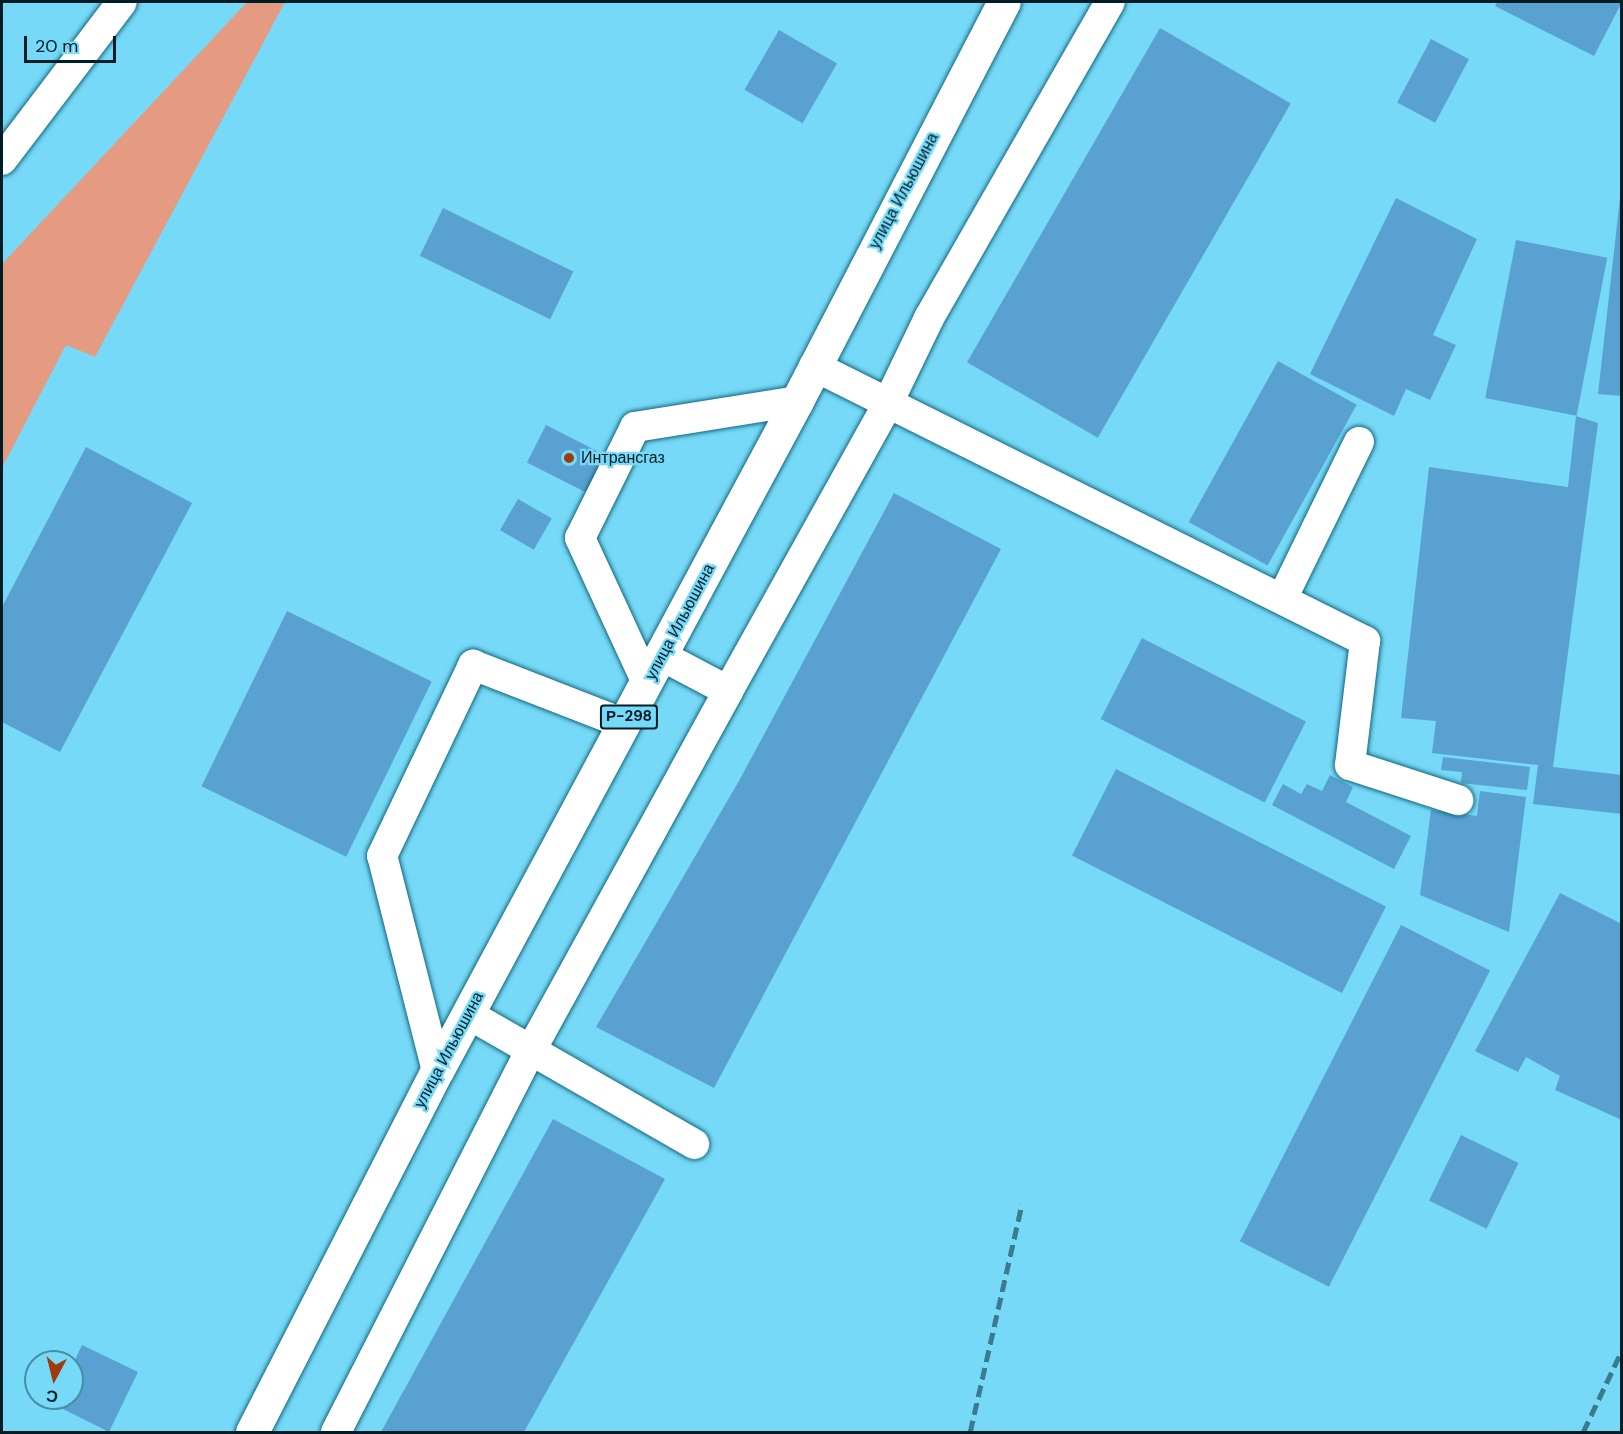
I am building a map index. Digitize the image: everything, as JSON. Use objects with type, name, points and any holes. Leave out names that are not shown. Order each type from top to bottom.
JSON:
[{"type":"highway","name":"улица Ильюшина","points":[[252,1432],[437,1071],[797,401],[1004,2]]},
{"type":"lane","points":[[2,160],[122,2]]},
{"type":"lane","points":[[336,1432],[531,1050],[888,403],[928,318],[1110,2]]},
{"type":"lane","points":[[814,366],[1365,641],[1350,765],[1458,800]]},
{"type":"lane","points":[[728,691],[654,669],[580,538],[635,427],[797,401]]},
{"type":"lane","points":[[1282,599],[1359,442]]},
{"type":"lane","points":[[437,1071],[382,856],[473,665],[625,724]]},
{"type":"lane","points":[[468,1014],[694,1144]]},
{"type":"shaded area","points":[[247,2],[285,2],[95,357],[66,345],[2,468],[2,264]]},
{"type":"building","points":[[1497,2],[1622,2],[1594,56],[1495,6]]},
{"type":"building","points":[[1160,28],[1291,104],[1098,438],[967,362]]},
{"type":"building","points":[[779,30],[837,64],[803,123],[744,90]]},
{"type":"building","points":[[1431,39],[1469,59],[1435,123],[1397,103]]},
{"type":"building","points":[[1396,198],[1477,239],[1433,335],[1456,345],[1430,400],[1406,389],[1394,416],[1310,374]]},
{"type":"building","points":[[1620,198],[1622,198],[1622,396],[1598,394]]},
{"type":"building","points":[[443,208],[573,272],[550,319],[420,256]]},
{"type":"building","points":[[1516,240],[1607,258],[1577,416],[1485,398]]},
{"type":"building","points":[[1278,361],[1357,405],[1268,566],[1189,522]]},
{"type":"building","points":[[1576,416],[1598,423],[1553,767],[1622,775],[1622,814],[1533,804],[1538,765],[1432,753],[1436,721],[1401,718],[1429,467],[1568,487]]},
{"type":"building","points":[[546,425],[610,458],[591,495],[527,462]]},
{"type":"building","points":[[86,447],[192,503],[60,752],[2,722],[2,607]]},
{"type":"building","points":[[894,493],[1001,549],[714,1088],[596,1027],[740,779]]},
{"type":"building","points":[[518,499],[552,518],[534,550],[500,530]]},
{"type":"building","points":[[287,611],[432,682],[346,857],[202,786]]},
{"type":"building","points":[[1142,638],[1306,722],[1265,803],[1101,719]]},
{"type":"building","points":[[1443,757],[1530,767],[1527,790],[1461,783],[1462,772],[1441,770]]},
{"type":"building","points":[[1116,769],[1386,907],[1342,993],[1072,855]]},
{"type":"building","points":[[1330,775],[1353,787],[1346,802],[1411,836],[1394,869],[1272,805],[1283,784],[1301,794],[1307,784],[1322,791]]},
{"type":"building","points":[[1480,791],[1526,797],[1509,932],[1420,895],[1431,810],[1477,816]]},
{"type":"building","points":[[1560,893],[1622,924],[1622,1120],[1555,1090],[1560,1076],[1526,1057],[1518,1072],[1475,1051]]},
{"type":"building","points":[[1401,925],[1490,970],[1329,1287],[1240,1241]]},
{"type":"building","points":[[553,1119],[665,1179],[524,1432],[381,1432]]},
{"type":"building","points":[[1461,1135],[1519,1163],[1487,1229],[1429,1201]]},
{"type":"building","points":[[82,1345],[138,1372],[109,1432],[65,1410],[84,1410],[84,1350],[80,1350]]},
{"type":"railway","points":[[970,1432],[1022,1204]]},
{"type":"railway","points":[[1583,1432],[1622,1350]]},
{"type":"place","name":"Интрансгаз","points":[[569,458]]}]
